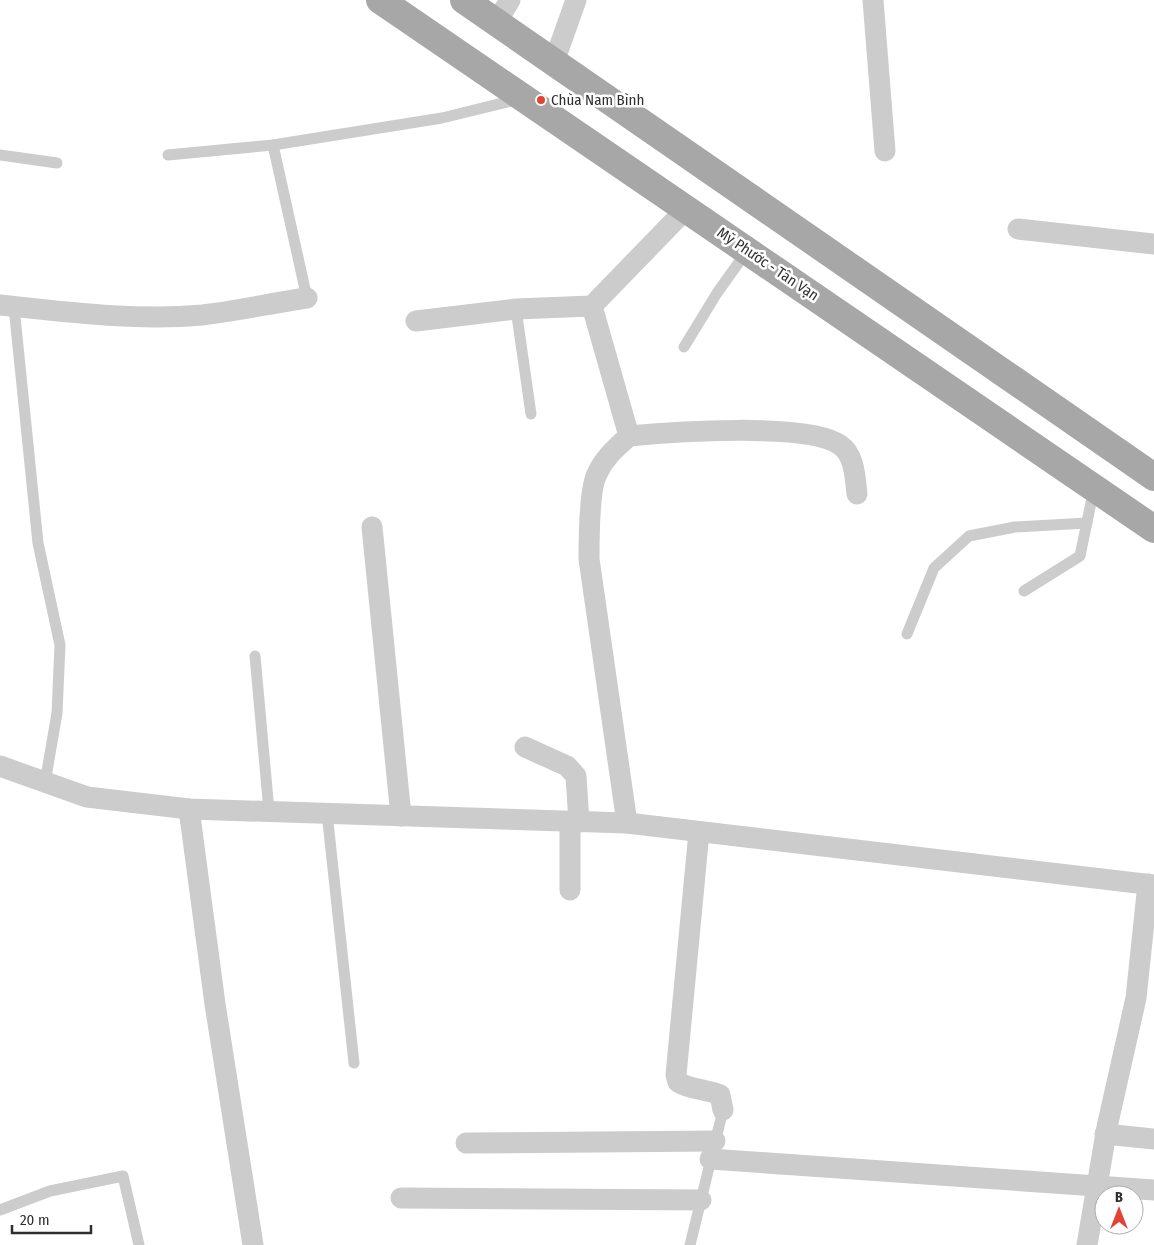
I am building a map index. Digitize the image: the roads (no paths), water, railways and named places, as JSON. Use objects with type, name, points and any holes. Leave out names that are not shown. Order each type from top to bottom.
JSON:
[{"type":"main road","name":"Mỹ Phước - Tân Vạn","points":[[380,0],[1154,529]]},
{"type":"main road","points":[[464,0],[503,11],[554,62],[1154,477]]},
{"type":"street","points":[[554,62],[576,0]]},
{"type":"street","points":[[874,0],[885,151]]},
{"type":"street","points":[[416,321],[516,309],[592,306],[686,209]]},
{"type":"street","points":[[1018,229],[1154,244]]},
{"type":"street","points":[[7,306],[86,314],[159,317],[202,315],[307,298]]},
{"type":"street","points":[[592,306],[629,436]]},
{"type":"street","points":[[627,824],[589,559],[589,535],[596,476],[608,456],[629,436],[692,430],[780,432],[818,437],[841,445],[852,461],[857,494]]},
{"type":"street","points":[[372,527],[401,816]]},
{"type":"street","points":[[525,747],[566,766],[576,776],[570,890]]},
{"type":"street","points":[[0,766],[88,797],[189,809],[627,824],[1151,884],[1136,998],[1105,1134],[1097,1185]]},
{"type":"street","points":[[189,809],[216,1004],[253,1245]]},
{"type":"street","points":[[699,832],[676,1075],[678,1082],[689,1089],[706,1090],[720,1095],[723,1110]]},
{"type":"street","points":[[1105,1134],[1154,1139]]},
{"type":"street","points":[[466,1143],[713,1150],[1094,1188]]},
{"type":"street","points":[[401,1198],[701,1200]]},
{"type":"street","points":[[1087,1245],[1094,1205]]},
{"type":"lane","points":[[168,155],[272,145],[442,118],[521,98]]},
{"type":"lane","points":[[272,145],[307,298]]},
{"type":"lane","points":[[0,156],[57,163]]},
{"type":"lane","points":[[684,348],[717,293],[748,250]]},
{"type":"lane","points":[[7,306],[38,544],[60,645],[57,713],[45,783]]},
{"type":"lane","points":[[516,309],[531,414]]},
{"type":"lane","points":[[1024,591],[1080,556],[1094,488]]},
{"type":"lane","points":[[907,634],[934,568],[970,536],[1015,527],[1087,523]]},
{"type":"lane","points":[[255,656],[269,811]]},
{"type":"lane","points":[[327,813],[354,1063]]},
{"type":"lane","points":[[690,1245],[723,1110]]},
{"type":"lane","points":[[0,1210],[50,1191],[123,1176],[139,1245]]},
{"type":"place","name":"Chùa Nam Bình","points":[[541,100]]}]
